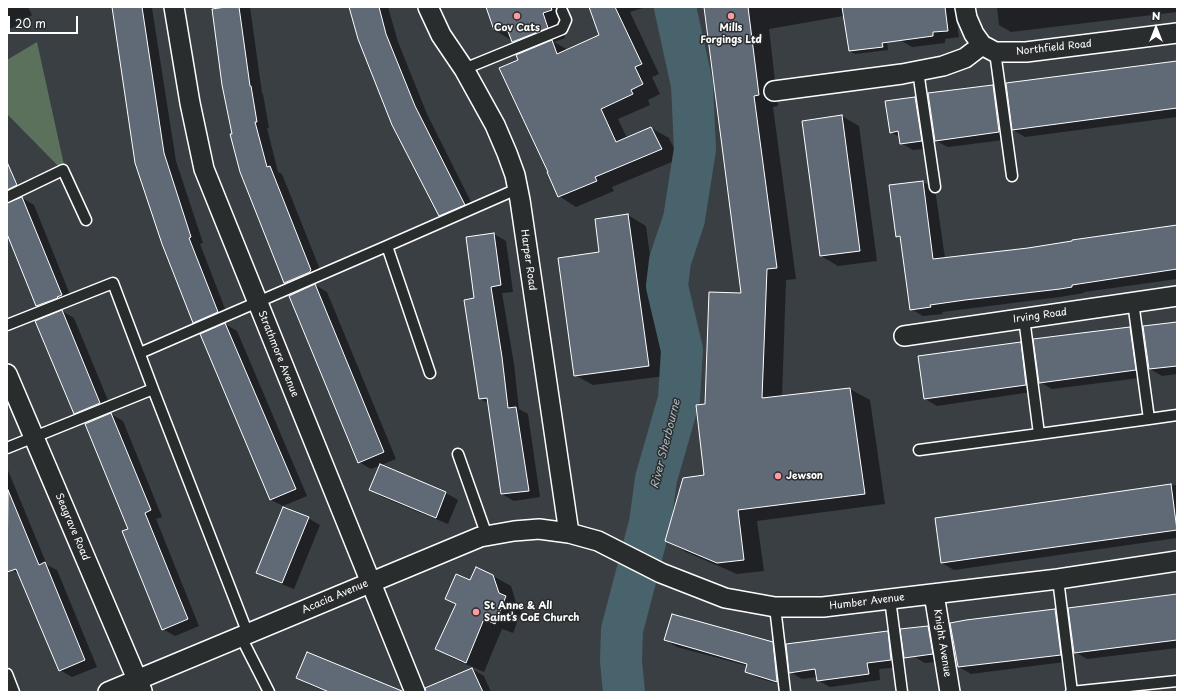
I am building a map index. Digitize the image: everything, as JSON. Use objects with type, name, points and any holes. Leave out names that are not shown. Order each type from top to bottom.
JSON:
[{"type":"street","name":"Strathmore Avenue","points":[[174,7],[190,103],[204,169],[415,692]]},
{"type":"street","name":"Harper Road","points":[[428,7],[441,34],[464,69],[498,132],[514,175],[569,533]]},
{"type":"street","points":[[774,91],[918,71],[943,66],[989,48],[974,34],[967,18],[965,7]]},
{"type":"street","name":"Northfield Road","points":[[989,48],[1026,52],[1177,33]]},
{"type":"street","name":"Irving Road","points":[[904,336],[1177,296]]},
{"type":"street","name":"Seagrave Road","points":[[7,374],[140,686]]},
{"type":"street","name":"Acacia Avenue","points":[[108,692],[140,686],[244,635],[480,538],[514,531],[540,529],[569,533]]},
{"type":"street","name":"Humber Avenue","points":[[569,533],[598,541],[661,573],[725,598],[775,607],[823,607],[1058,579],[1177,562]]},
{"type":"street","name":"Knight Avenue","points":[[934,594],[950,692]]},
{"type":"lane","points":[[464,69],[562,29],[566,20],[562,11]]},
{"type":"lane","points":[[989,48],[1012,176]]},
{"type":"lane","points":[[918,71],[935,187]]},
{"type":"lane","points":[[7,197],[63,170],[86,220]]},
{"type":"lane","points":[[140,353],[517,189]]},
{"type":"lane","points":[[387,246],[430,373]]},
{"type":"lane","points":[[7,325],[113,283],[244,635],[269,692]]},
{"type":"lane","points":[[1133,302],[1149,419]]},
{"type":"lane","points":[[1024,318],[1039,434]]},
{"type":"lane","points":[[7,448],[153,389]]},
{"type":"lane","points":[[919,450],[1177,415]]},
{"type":"lane","points":[[458,454],[487,536]]},
{"type":"lane","points":[[1058,579],[1071,692],[1177,681]]},
{"type":"lane","points":[[890,599],[902,692]]},
{"type":"lane","points":[[775,607],[785,692]]},
{"type":"lane","points":[[7,674],[14,692]]},
{"type":"green space","points":[[37,42],[66,174],[7,114],[7,60]]},
{"type":"building","points":[[112,7],[142,7],[164,153],[191,237],[189,238],[218,312],[193,323],[162,244],[135,163]]},
{"type":"building","points":[[239,7],[250,86],[257,122],[255,122],[267,167],[270,166],[311,270],[310,272],[284,283],[240,172],[230,134],[232,134],[222,85],[212,9]]},
{"type":"building","points":[[349,7],[379,7],[386,34],[415,106],[465,205],[439,216],[392,125],[358,39]]},
{"type":"building","name":"Cov Cats","points":[[486,7],[551,7],[552,10],[543,13],[548,28],[512,42],[506,26],[494,30]]},
{"type":"building","points":[[589,7],[615,7],[642,64],[635,67],[643,84],[631,90],[633,94],[601,109],[616,142],[651,127],[662,149],[595,177],[597,181],[558,197],[548,172],[499,68],[518,60],[516,55],[552,40],[557,54],[599,35]]},
{"type":"building","points":[[704,7],[748,7],[759,95],[754,96],[777,268],[767,269],[762,398],[850,388],[865,494],[738,510],[744,560],[717,563],[665,541],[683,478],[704,475],[696,405],[705,404],[709,292],[741,293]]},
{"type":"building","points":[[842,7],[945,7],[948,31],[933,32],[933,36],[882,43],[883,47],[849,51]]},
{"type":"building","points":[[1177,61],[1177,108],[1012,130],[1006,83]]},
{"type":"building","points":[[993,85],[999,132],[935,141],[928,93]]},
{"type":"building","points":[[915,97],[922,141],[900,144],[898,131],[890,133],[885,101]]},
{"type":"building","points":[[842,115],[860,251],[820,256],[802,121]]},
{"type":"building","points":[[7,162],[17,185],[7,190]]},
{"type":"building","points":[[923,181],[933,259],[1028,248],[1177,225],[1177,269],[1072,285],[1072,287],[1060,289],[965,300],[930,305],[931,307],[910,310],[900,236],[896,237],[889,185]]},
{"type":"building","points":[[22,197],[62,295],[57,297],[58,298],[36,306],[7,234],[7,203]]},
{"type":"building","points":[[628,214],[649,366],[574,376],[558,258],[599,252],[595,219]]},
{"type":"building","points":[[494,233],[501,285],[491,287],[508,408],[516,407],[529,491],[501,494],[487,398],[479,399],[464,300],[474,298],[466,237]]},
{"type":"building","points":[[315,284],[384,452],[358,463],[289,296]]},
{"type":"building","points":[[62,310],[100,403],[74,414],[35,321]]},
{"type":"building","points":[[1177,322],[1177,366],[1149,369],[1143,326]]},
{"type":"building","points":[[225,323],[296,489],[270,500],[200,334]]},
{"type":"building","points":[[1130,327],[1136,370],[1039,383],[1033,339]]},
{"type":"building","points":[[1021,342],[1026,385],[924,399],[918,356]]},
{"type":"building","points":[[111,413],[151,510],[145,513],[188,619],[162,630],[122,531],[128,529],[85,424]]},
{"type":"building","points":[[380,464],[446,492],[436,518],[369,490]]},
{"type":"building","points":[[1171,484],[1177,530],[941,563],[935,518]]},
{"type":"building","points":[[8,490],[39,565],[45,562],[85,660],[59,671],[16,569],[7,572]]},
{"type":"building","points":[[283,507],[309,517],[282,583],[256,573]]},
{"type":"building","name":"St Anne & All Saint’s CoE Church","points":[[476,567],[493,575],[499,593],[506,596],[495,624],[484,619],[466,663],[435,649],[456,604],[445,599],[456,574],[470,580]]},
{"type":"building","points":[[1177,594],[1177,640],[1074,653],[1068,608]]},
{"type":"building","points":[[1055,609],[1061,655],[958,667],[950,623]]},
{"type":"building","points":[[672,614],[773,642],[777,682],[745,672],[747,664],[664,640]]},
{"type":"building","points":[[928,626],[933,654],[904,658],[900,629]]},
{"type":"building","points":[[888,631],[891,660],[867,663],[869,674],[817,681],[815,669],[789,673],[786,644]]},
{"type":"building","points":[[307,652],[402,692],[329,692],[296,678]]},
{"type":"building","points":[[472,668],[483,692],[426,692],[425,688]]},
{"type":"waterway","name":"River Sherbourne","points":[[624,692],[621,661],[622,630],[650,523],[656,479],[679,399],[682,350],[667,286],[670,261],[684,219],[695,149],[692,85],[675,7]]},
{"type":"place","name":"Cov Cats","points":[[517,16]]},
{"type":"place","name":"Mills Forgings Ltd","points":[[731,16]]},
{"type":"place","name":"Jewson","points":[[778,476]]},
{"type":"place","name":"St Anne & All Saint’s CoE Church","points":[[476,612]]}]
